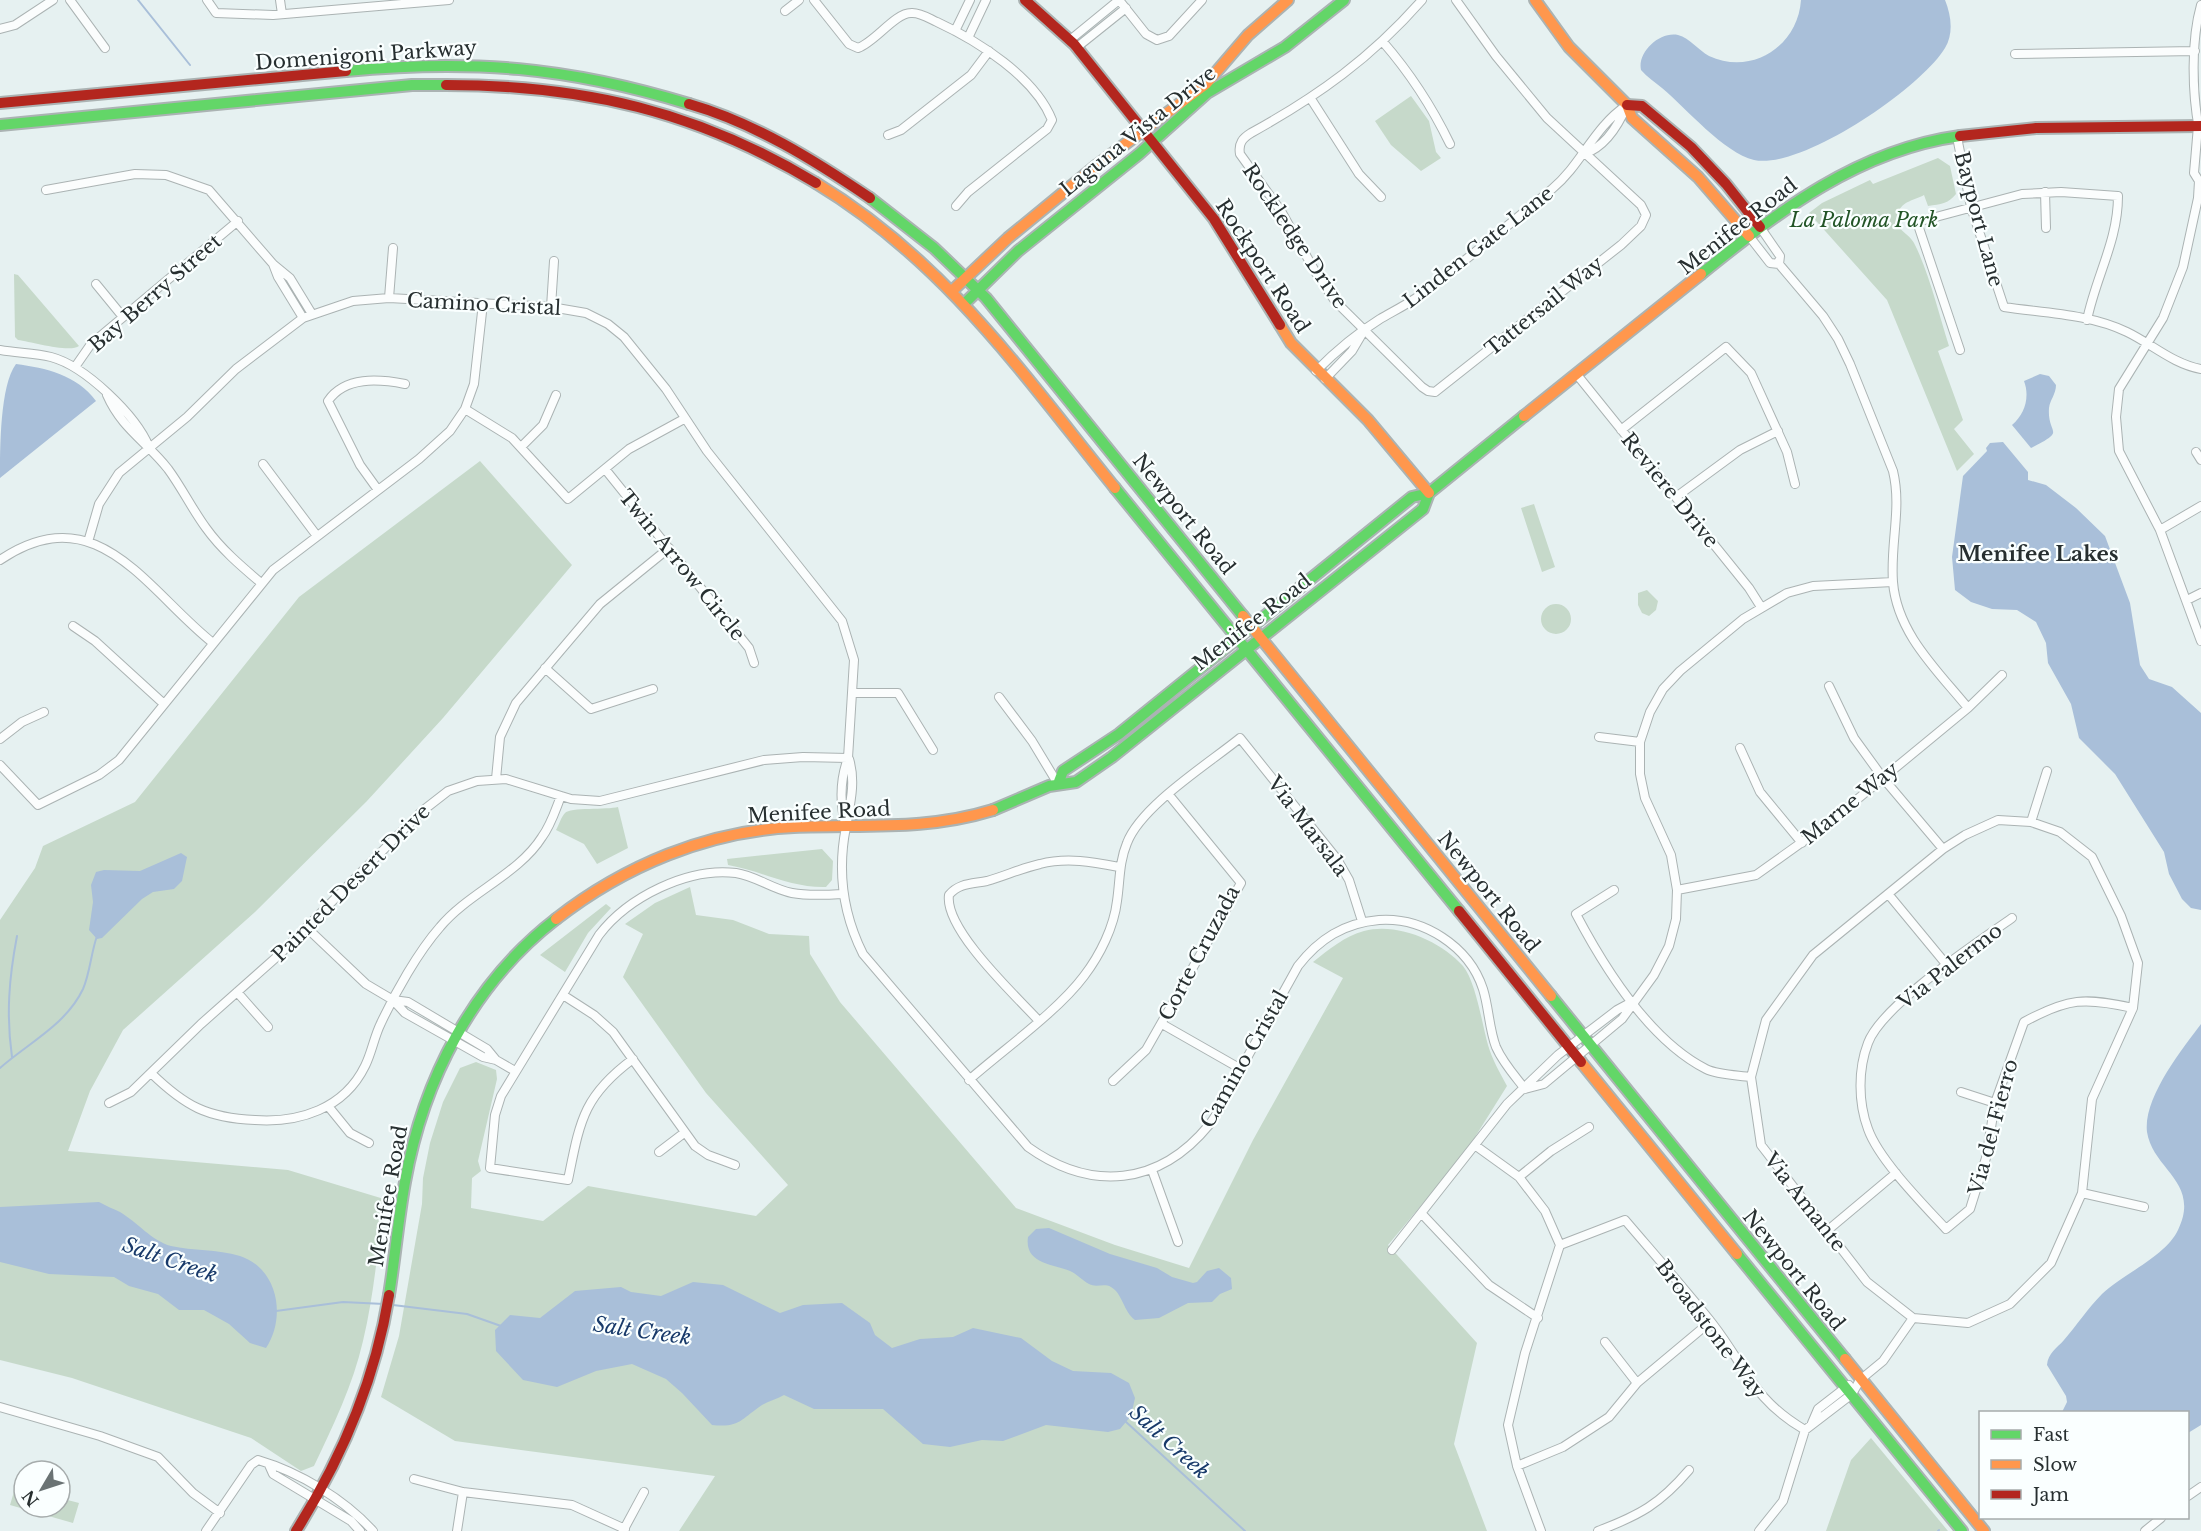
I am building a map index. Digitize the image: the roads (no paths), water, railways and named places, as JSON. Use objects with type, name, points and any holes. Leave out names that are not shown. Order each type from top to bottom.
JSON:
[{"type":"main road","name":"Rockport Road","points":[[1025,0],[1073,44],[1214,219],[1291,343],[1374,428],[1429,493]]},
{"type":"main road","name":"Laguna Vista Drive","points":[[953,290],[1008,238],[1206,84],[1248,35],[1288,0]]},
{"type":"main road","name":"Laguna Vista Drive","points":[[965,303],[1018,251],[1139,154],[1207,93],[1286,47],[1344,0]]},
{"type":"main road","points":[[1534,0],[1569,46],[1627,105],[1632,118],[1698,177],[1749,236]]},
{"type":"main road","name":"Domenigoni Parkway","points":[[0,103],[414,67],[485,65],[569,74],[636,87],[720,114],[792,147],[836,172],[904,221],[966,276]]},
{"type":"main road","name":"Domenigoni Parkway","points":[[0,125],[412,86],[478,83],[577,93],[639,107],[706,129],[769,156],[861,212],[953,290]]},
{"type":"main road","points":[[1627,105],[1642,106],[1691,147],[1726,184],[1760,227]]},
{"type":"main road","name":"Menifee Road","points":[[1058,784],[1063,771],[1119,734],[1237,636],[1413,497],[1429,493],[1578,376],[1760,227],[1789,205],[1830,181],[1863,164],[1920,144],[1957,136],[2005,130],[2200,129]]},
{"type":"main road","name":"Newport Road","points":[[966,276],[1262,638],[1984,1531]]},
{"type":"main road","name":"Newport Road","points":[[953,290],[1237,636],[1962,1531]]},
{"type":"main road","name":"Menifee Road","points":[[296,1531],[319,1494],[356,1418],[377,1353],[390,1292],[406,1180],[419,1121],[456,1036],[489,985],[535,936],[573,905],[621,875],[690,846],[728,836],[783,828],[917,826],[958,819],[1000,807],[1058,784],[1071,784],[1117,754],[1423,509],[1429,493]]},
{"type":"street","points":[[0,29],[15,25],[52,0]]},
{"type":"street","points":[[70,0],[105,48]]},
{"type":"street","points":[[207,0],[216,13],[282,14],[449,0]]},
{"type":"street","points":[[280,0],[282,14]]},
{"type":"street","points":[[785,11],[799,0]]},
{"type":"street","points":[[814,0],[849,44],[858,48],[867,45],[901,16],[911,13],[955,31],[989,51],[1047,108],[1052,120],[1047,129],[968,192],[957,206]]},
{"type":"street","points":[[968,38],[986,0]]},
{"type":"street","points":[[1073,44],[1096,19],[1119,0],[1146,34],[1157,40],[1169,36],[1202,0]]},
{"type":"street","points":[[1381,197],[1359,174],[1311,99],[1383,42],[1422,0]]},
{"type":"street","points":[[1456,0],[1524,93],[1584,154]]},
{"type":"street","points":[[955,31],[968,3],[980,12]]},
{"type":"street","points":[[2201,5],[2195,51],[2200,129],[2194,145],[2194,173],[2200,179],[2199,198],[2189,246],[2177,287],[2148,345],[2120,389],[2116,417],[2119,452],[2160,530],[2201,641]]},
{"type":"street","points":[[1073,44],[1103,27],[1126,8]]},
{"type":"street","points":[[1096,19],[1103,27]]},
{"type":"street","points":[[1383,42],[1404,68],[1437,118],[1450,144]]},
{"type":"street","points":[[888,135],[901,130],[971,75],[989,51]]},
{"type":"street","points":[[2015,54],[2195,51]]},
{"type":"street","name":"Rockledge Drive","points":[[1311,99],[1251,132],[1244,138],[1239,148],[1240,154],[1281,211],[1326,288],[1364,331],[1422,387],[1428,392],[1435,392]]},
{"type":"street","name":"Linden Gate Lane","points":[[1316,371],[1339,349],[1416,298],[1554,187],[1584,154],[1593,151],[1620,122],[1627,105]]},
{"type":"street","name":"Bayport Lane","points":[[1957,136],[1971,207],[2004,307],[2087,320],[2128,332],[2192,368],[2201,369]]},
{"type":"street","name":"Tattersail Way","points":[[1435,392],[1621,244],[1641,225],[1646,215],[1641,205],[1584,154]]},
{"type":"street","points":[[46,190],[135,174],[166,175],[209,190],[273,264],[285,272],[312,314]]},
{"type":"street","points":[[2045,192],[2046,228]]},
{"type":"street","points":[[1960,350],[1917,222],[2022,194],[2045,192],[2118,196],[2114,238],[2091,298],[2087,320]]},
{"type":"street","name":"Bay Berry Street","points":[[75,367],[91,344],[238,221]]},
{"type":"street","points":[[1760,227],[1780,256],[1779,264]]},
{"type":"street","points":[[1749,236],[1770,263],[1779,264],[1823,316],[1850,364],[1893,471],[1898,502],[1893,582],[1905,625],[1917,645],[1968,708]]},
{"type":"street","points":[[389,298],[393,248]]},
{"type":"street","points":[[551,307],[554,261]]},
{"type":"street","points":[[273,264],[278,277],[303,318]]},
{"type":"street","points":[[96,284],[123,317]]},
{"type":"street","name":"Camino Cristal","points":[[88,542],[104,493],[119,473],[150,448],[236,369],[303,318],[353,301],[389,298],[551,307],[586,313],[608,324],[624,337],[666,388],[684,419],[842,621],[854,660],[849,759],[844,770],[841,809],[846,827],[842,894],[854,937],[868,962],[1028,1146],[1053,1163],[1081,1174],[1098,1177],[1129,1175],[1152,1170],[1178,1156],[1210,1123],[1298,966],[1309,951],[1330,936],[1362,921],[1389,920],[1433,931],[1466,958],[1482,986],[1497,1049],[1525,1089]]},
{"type":"street","points":[[0,765],[38,805],[51,801],[110,768],[126,752],[261,583],[317,536],[438,444],[465,409],[478,367],[483,303]]},
{"type":"street","name":"Linden Gate Lane","points":[[1325,379],[1347,357],[1364,331]]},
{"type":"street","points":[[1621,430],[1726,347],[1751,373],[1787,452],[1795,484]]},
{"type":"street","points":[[1339,349],[1347,357]]},
{"type":"street","points":[[0,350],[52,357],[75,367],[107,395],[114,410],[135,438],[150,448],[186,495],[215,540],[261,583]]},
{"type":"street","name":"Reviere Drive","points":[[1578,376],[1749,588],[1761,607]]},
{"type":"street","points":[[378,490],[360,465],[328,401],[340,390],[377,378],[405,384]]},
{"type":"street","points":[[521,447],[543,425],[556,395]]},
{"type":"street","points":[[465,409],[501,429],[521,447],[568,499],[629,449],[684,419]]},
{"type":"street","points":[[1676,498],[1740,450],[1778,431]]},
{"type":"street","points":[[263,464],[317,536]]},
{"type":"street","name":"Twin Arrow Circle","points":[[605,469],[749,648],[754,663]]},
{"type":"street","points":[[2160,530],[2201,506]]},
{"type":"street","points":[[0,560],[23,547],[54,539],[88,542],[117,555],[134,568],[213,644]]},
{"type":"street","points":[[496,779],[497,751],[504,724],[516,703],[544,668],[609,596],[669,548]]},
{"type":"street","points":[[1525,1089],[1544,1084],[1622,1019],[1632,1002],[1654,975],[1669,945],[1676,918],[1677,890],[1671,855],[1645,798],[1640,774],[1640,742],[1650,712],[1663,689],[1680,670],[1761,607],[1787,593],[1813,586],[1893,582]]},
{"type":"street","points":[[2187,600],[2201,593]]},
{"type":"street","points":[[73,626],[95,641],[164,704]]},
{"type":"street","points":[[544,668],[591,709],[652,689]]},
{"type":"street","name":"Marne Way","points":[[1677,890],[1756,875],[1802,843],[1883,778],[1968,708],[2002,675]]},
{"type":"street","points":[[1829,686],[1854,738],[1883,778],[1943,849]]},
{"type":"street","points":[[853,693],[898,693],[933,750]]},
{"type":"street","points":[[999,697],[1032,741],[1058,784]]},
{"type":"street","points":[[0,739],[22,722],[44,712]]},
{"type":"street","points":[[1599,737],[1640,742]]},
{"type":"street","name":"Via Marsala","points":[[1169,795],[1240,738],[1337,859],[1349,880],[1362,921]]},
{"type":"street","points":[[1740,748],[1760,792],[1802,843]]},
{"type":"street","name":"Painted Desert Drive","points":[[109,1103],[131,1092],[307,928],[431,803],[459,787],[496,779],[514,781],[581,801],[611,799],[764,760],[803,757],[849,759]]},
{"type":"street","points":[[2031,822],[2047,771]]},
{"type":"street","points":[[969,1080],[1085,976],[1111,927],[1117,903],[1119,867],[1134,828],[1144,815],[1169,795]]},
{"type":"street","name":"Corte Cruzada","points":[[1113,1081],[1146,1050],[1241,883],[1169,795]]},
{"type":"street","points":[[151,1073],[186,1104],[220,1117],[283,1121],[297,1119],[328,1106],[359,1075],[393,1000],[441,925],[527,855],[541,839],[561,796]]},
{"type":"street","name":"Via Amante","points":[[1998,820],[2031,822],[2060,832],[2092,857],[2121,916],[2138,963],[2133,1008],[2092,1099],[2082,1193],[2051,1263],[2010,1304],[1968,1323],[1913,1318],[1867,1282],[1761,1145],[1751,1077],[1766,1020],[1813,955],[1943,849],[1965,835],[1998,820]]},
{"type":"street","points":[[1038,1020],[960,930],[947,904],[948,895],[961,885],[985,881],[1041,863],[1087,861],[1119,867]]},
{"type":"street","points":[[633,1059],[611,1075],[587,1107],[577,1138],[568,1180],[490,1168],[495,1114],[515,1071],[611,919],[640,899],[673,883],[715,873],[737,873],[792,893],[842,894]]},
{"type":"street","points":[[1614,890],[1576,914],[1598,956],[1632,1002],[1674,1049],[1708,1070],[1751,1077]]},
{"type":"street","points":[[1888,895],[1946,964]]},
{"type":"street","name":"Via Palermo","points":[[1946,1229],[1896,1173],[1868,1129],[1859,1082],[1868,1042],[1894,1009],[1946,964],[2012,918]]},
{"type":"street","points":[[307,928],[351,971],[393,1000],[408,1002],[456,1036],[487,1049],[496,1060],[515,1071]]},
{"type":"street","points":[[237,992],[268,1027]]},
{"type":"street","points":[[562,995],[594,1015],[613,1032],[684,1133],[708,1155],[735,1165]]},
{"type":"street","name":"Via del Fierro","points":[[1946,1229],[1970,1209],[1986,1158],[1995,1103],[2024,1022],[2069,1001],[2098,1000],[2133,1008]]},
{"type":"street","points":[[1392,1250],[1476,1146],[1492,1121],[1525,1089],[1536,1074],[1582,1036],[1617,1010],[1632,1002]]},
{"type":"street","points":[[1162,1024],[1241,1069]]},
{"type":"street","points":[[1961,1092],[1995,1103]]},
{"type":"street","points":[[328,1106],[350,1133],[369,1143]]},
{"type":"street","points":[[1519,1177],[1551,1150],[1589,1127]]},
{"type":"street","points":[[659,1152],[684,1133]]},
{"type":"street","points":[[1476,1146],[1519,1177],[1545,1211],[1560,1245],[1525,1353],[1508,1425],[1517,1466],[1541,1531]]},
{"type":"street","points":[[1152,1170],[1178,1242]]},
{"type":"street","points":[[1827,1230],[1896,1173]]},
{"type":"street","points":[[2082,1193],[2144,1207]]},
{"type":"street","points":[[1422,1214],[1488,1285],[1538,1318]]},
{"type":"street","name":"Broadstone Way","points":[[1560,1245],[1625,1220],[1710,1322],[1758,1394],[1781,1416],[1805,1430]]},
{"type":"street","points":[[1759,1531],[1783,1501],[1805,1430],[1812,1423],[1823,1418],[1849,1390],[1883,1361],[1913,1318]]},
{"type":"street","points":[[1517,1466],[1563,1447],[1609,1417],[1637,1383],[1710,1322]]},
{"type":"street","points":[[1605,1342],[1637,1383]]},
{"type":"street","points":[[0,1407],[100,1436],[158,1457],[193,1493],[220,1513]]},
{"type":"street","points":[[206,1531],[251,1465],[258,1460],[278,1466],[319,1494],[360,1531]]},
{"type":"street","points":[[1598,1531],[1627,1520],[1666,1497],[1689,1470]]},
{"type":"street","points":[[414,1479],[463,1492],[572,1505],[624,1530],[644,1492]]},
{"type":"street","points":[[457,1531],[463,1492]]},
{"type":"street","points":[[319,1494],[358,1514],[373,1531]]},
{"type":"street","points":[[351,1521],[358,1514]]},
{"type":"street","points":[[2145,1531],[2161,1519]]},
{"type":"water","points":[[1801,0],[1945,0],[1950,18],[1950,36],[1945,48],[1932,65],[1887,104],[1829,140],[1775,160],[1754,160],[1730,149],[1641,70],[1643,56],[1651,44],[1664,36],[1671,35],[1678,35],[1709,56],[1725,61],[1741,62],[1770,53],[1791,31],[1798,16]]},
{"type":"water","points":[[16,364],[60,374],[80,385],[96,401],[0,478],[4,401]]},
{"type":"water","points":[[2040,374],[2049,376],[2056,385],[2049,408],[2053,431],[2049,438],[2031,448],[2012,425],[2020,416],[2025,405],[2024,381]]},
{"type":"water","points":[[2003,442],[2028,472],[2028,480],[2046,485],[2076,508],[2105,536],[2130,603],[2140,665],[2149,679],[2172,687],[2201,713],[2201,910],[2191,908],[2182,899],[2169,874],[2164,852],[2115,774],[2079,738],[2071,704],[2048,663],[2046,643],[2036,622],[2017,610],[1992,609],[1971,602],[1955,590],[1952,557],[1963,476],[1987,451],[1986,448],[1990,443]]},
{"type":"water","points":[[181,853],[187,857],[182,881],[174,889],[153,892],[142,899],[102,938],[97,939],[89,930],[93,902],[91,885],[96,872],[104,870],[140,871]]},
{"type":"water","points":[[2201,1024],[2201,1425],[2189,1432],[2189,1411],[2062,1411],[2067,1402],[2066,1396],[2047,1365],[2051,1354],[2102,1294],[2164,1248],[2178,1230],[2184,1214],[2184,1200],[2180,1188],[2151,1145],[2147,1132],[2147,1119],[2157,1089]]},
{"type":"water","points":[[99,1202],[120,1212],[164,1244],[231,1254],[253,1262],[271,1283],[277,1309],[276,1323],[266,1348],[250,1343],[229,1324],[204,1310],[179,1310],[158,1294],[129,1286],[114,1277],[49,1274],[0,1262],[0,1207]]},
{"type":"water","points":[[1049,1228],[1110,1254],[1157,1268],[1172,1277],[1193,1283],[1197,1282],[1207,1271],[1219,1268],[1231,1278],[1232,1289],[1220,1294],[1212,1302],[1188,1303],[1159,1318],[1135,1320],[1111,1287],[1092,1285],[1070,1271],[1041,1262],[1030,1253],[1028,1237],[1036,1229]]},
{"type":"water","points":[[693,1282],[723,1285],[780,1313],[803,1305],[842,1303],[870,1323],[875,1335],[892,1348],[920,1339],[953,1337],[973,1328],[1021,1338],[1052,1361],[1073,1371],[1111,1373],[1129,1383],[1135,1398],[1131,1416],[1120,1429],[1108,1432],[1046,1425],[1003,1441],[982,1440],[950,1447],[923,1444],[883,1409],[814,1409],[784,1395],[762,1405],[735,1424],[721,1426],[712,1425],[666,1379],[632,1364],[596,1371],[557,1387],[523,1380],[496,1351],[495,1330],[510,1315],[540,1318],[575,1291],[621,1287],[631,1292],[661,1296]]},
{"type":"waterway","points":[[138,0],[190,65]]},
{"type":"waterway","points":[[12,1057],[9,996],[17,936]]},
{"type":"waterway","points":[[0,1068],[46,1033],[76,1002],[85,983],[97,936]]},
{"type":"waterway","name":"Salt Creek","points":[[276,1311],[343,1302],[384,1304]]},
{"type":"waterway","name":"Salt Creek","points":[[393,1305],[467,1314],[501,1326]]},
{"type":"waterway","name":"Salt Creek","points":[[1125,1421],[1245,1531]]},
{"type":"district","name":"Menifee Lakes","points":[[2038,554]]},
{"type":"park label","name":"La Paloma Park","points":[[1864,220]]}]
